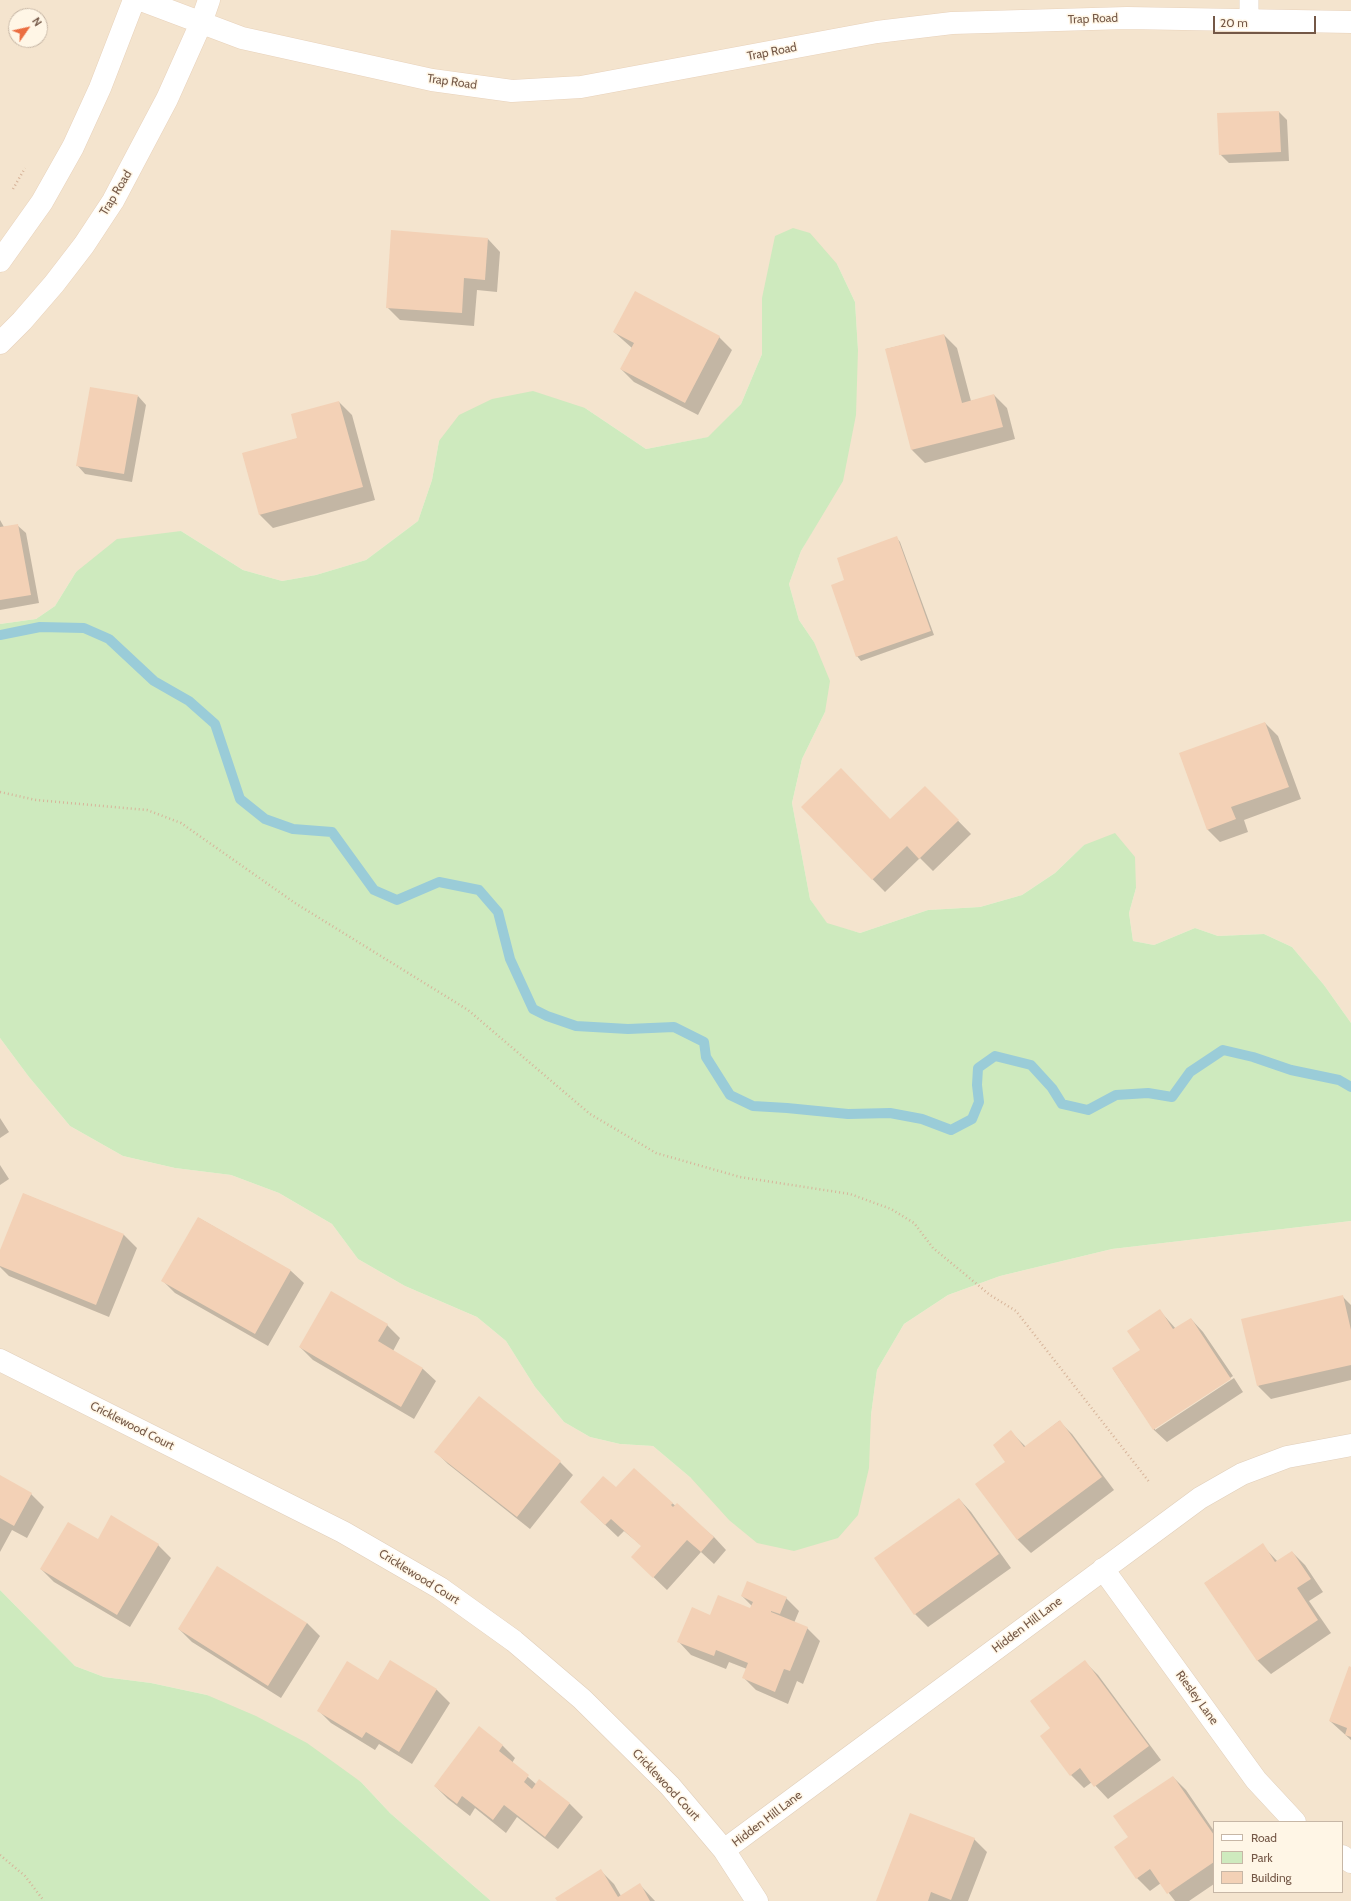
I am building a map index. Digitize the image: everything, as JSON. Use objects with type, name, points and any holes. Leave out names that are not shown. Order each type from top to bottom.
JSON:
[{"type":"street","points":[[0,260],[42,202],[73,147],[100,88],[134,0]]},
{"type":"street","name":"Trap Road","points":[[141,0],[242,38],[432,80],[512,91],[581,86],[877,32],[952,23],[1128,18],[1249,10],[1351,22]]},
{"type":"street","points":[[201,23],[209,0]]},
{"type":"street","name":"Trap Road","points":[[0,343],[22,321],[54,284],[84,245],[112,202],[167,99],[201,23]]},
{"type":"street","name":"Cricklewood Court","points":[[0,1360],[343,1532],[440,1588],[514,1641],[582,1699],[670,1786],[724,1850],[757,1901]]},
{"type":"street","name":"Hidden Hill Lane","points":[[724,1850],[1200,1498],[1242,1474],[1287,1457],[1351,1444]]},
{"type":"street","name":"Riesley Lane","points":[[1103,1569],[1256,1780],[1294,1821]]},
{"type":"path","points":[[0,792],[36,800],[147,810],[181,823],[295,903],[468,1010],[590,1114],[656,1152],[740,1177],[850,1194],[891,1208],[914,1223],[933,1248],[990,1295],[1016,1311],[1150,1483]]},
{"type":"path","points":[[0,1855],[25,1876],[44,1901]]},
{"type":"shaded area","points":[[0,0],[1351,0],[1351,1023],[1324,985],[1292,947],[1264,934],[1218,936],[1195,928],[1154,945],[1133,941],[1129,913],[1136,888],[1084,845],[1055,873],[1022,895],[980,907],[928,910],[860,933],[827,924],[810,899],[792,803],[802,759],[825,712],[814,642],[799,620],[789,584],[801,551],[818,521],[858,350],[855,302],[837,264],[762,298],[762,354],[741,404],[709,437],[646,449],[585,408],[439,441],[432,480],[418,521],[366,560],[316,575],[282,581],[243,570],[181,531],[76,572],[55,606],[36,619],[0,624]]},
{"type":"shaded area","points":[[0,1038],[29,1077],[70,1126],[123,1156],[175,1168],[231,1175],[279,1193],[332,1224],[358,1259],[405,1286],[477,1317],[506,1341],[535,1387],[564,1422],[590,1437],[620,1444],[653,1446],[691,1478],[871,1415],[877,1370],[904,1324],[948,1295],[1000,1276],[1112,1249],[1351,1221],[1351,1901],[491,1901],[390,1813],[361,1782],[207,1695],[151,1683],[104,1677],[75,1666],[0,1590]]},
{"type":"green space","points":[[793,228],[810,233],[837,264],[855,302],[858,350],[856,415],[843,481],[801,551],[789,584],[799,620],[814,642],[830,681],[825,712],[802,759],[792,803],[810,899],[827,923],[860,933],[928,910],[980,907],[1022,895],[1055,873],[1084,845],[1115,833],[1135,857],[1136,888],[1129,913],[1133,941],[1154,945],[1195,928],[1218,936],[1264,934],[1292,947],[1324,985],[1351,1023],[1351,1221],[1112,1249],[1000,1276],[948,1295],[904,1324],[877,1370],[871,1415],[869,1468],[858,1515],[838,1538],[794,1551],[757,1543],[729,1520],[691,1478],[653,1446],[620,1444],[590,1437],[564,1422],[535,1387],[506,1341],[477,1317],[405,1286],[358,1259],[332,1224],[279,1193],[231,1175],[175,1168],[123,1156],[70,1126],[29,1077],[0,1038],[0,624],[36,619],[55,606],[76,572],[117,539],[181,531],[243,570],[282,581],[316,575],[366,560],[418,521],[432,480],[439,441],[459,415],[492,399],[533,391],[585,408],[646,449],[708,437],[741,404],[762,354],[762,298],[775,236]]},
{"type":"green space","points":[[0,1590],[75,1666],[104,1677],[151,1683],[207,1695],[256,1716],[307,1743],[361,1782],[390,1813],[491,1901],[0,1901]]},
{"type":"building","points":[[1279,111],[1281,152],[1219,155],[1217,113]]},
{"type":"building","points":[[391,230],[488,238],[485,280],[464,278],[462,313],[386,308]]},
{"type":"building","points":[[635,291],[720,336],[685,403],[620,369],[634,343],[613,332]]},
{"type":"building","points":[[944,334],[962,403],[994,394],[1003,427],[911,450],[885,349]]},
{"type":"building","points":[[90,387],[138,395],[124,474],[76,466]]},
{"type":"building","points":[[339,401],[363,487],[259,515],[242,453],[297,438],[291,414]]},
{"type":"building","points":[[18,524],[31,595],[0,600],[0,527]]},
{"type":"building","points":[[897,536],[931,631],[856,657],[831,585],[844,580],[837,558]]},
{"type":"building","points":[[1265,722],[1289,787],[1231,807],[1236,819],[1207,830],[1179,753]]},
{"type":"building","points":[[841,768],[890,819],[925,786],[959,820],[919,859],[907,846],[872,880],[801,807]]},
{"type":"building","points":[[23,1193],[124,1234],[96,1305],[0,1266],[0,1250]]},
{"type":"building","points":[[198,1217],[291,1270],[255,1334],[161,1281]]},
{"type":"building","points":[[331,1291],[388,1324],[378,1341],[423,1368],[401,1407],[299,1347]]},
{"type":"building","points":[[1343,1295],[1351,1330],[1351,1365],[1257,1386],[1241,1319]]},
{"type":"building","points":[[1160,1309],[1173,1329],[1191,1318],[1231,1379],[1153,1430],[1112,1368],[1140,1350],[1127,1331]]},
{"type":"building","points":[[479,1396],[561,1461],[517,1517],[434,1452]]},
{"type":"building","points":[[1060,1420],[1102,1477],[1017,1540],[975,1484],[1005,1462],[993,1445],[1011,1430],[1024,1447]]},
{"type":"building","points":[[634,1468],[673,1503],[671,1505],[673,1507],[677,1503],[714,1537],[701,1552],[687,1540],[653,1578],[631,1557],[641,1546],[611,1519],[605,1525],[580,1502],[603,1476],[616,1487]]},
{"type":"building","points":[[0,1475],[32,1493],[14,1526],[0,1518]]},
{"type":"building","points":[[959,1498],[999,1554],[914,1615],[874,1558]]},
{"type":"building","points":[[111,1515],[159,1544],[117,1615],[40,1569],[68,1522],[98,1539]]},
{"type":"building","points":[[1263,1543],[1275,1562],[1292,1551],[1311,1579],[1297,1588],[1318,1620],[1257,1661],[1204,1583]]},
{"type":"building","points":[[217,1566],[307,1623],[268,1686],[178,1629]]},
{"type":"building","points":[[747,1581],[787,1597],[780,1614],[771,1612],[808,1627],[790,1671],[784,1669],[775,1692],[742,1678],[748,1663],[716,1650],[714,1656],[677,1642],[692,1607],[710,1615],[718,1595],[750,1608],[753,1602],[741,1596]]},
{"type":"building","points":[[390,1660],[437,1689],[399,1752],[366,1732],[362,1738],[317,1711],[347,1661],[378,1680]]},
{"type":"building","points":[[1085,1660],[1149,1746],[1094,1787],[1080,1768],[1070,1776],[1040,1736],[1050,1728],[1030,1701]]},
{"type":"building","points":[[1349,1666],[1351,1667],[1351,1737],[1345,1735],[1347,1728],[1329,1721]]},
{"type":"building","points":[[479,1726],[503,1745],[499,1751],[529,1775],[524,1782],[532,1789],[539,1779],[570,1803],[545,1837],[504,1805],[493,1820],[462,1796],[457,1804],[434,1786]]},
{"type":"building","points":[[1173,1776],[1213,1834],[1213,1863],[1167,1894],[1150,1869],[1136,1879],[1114,1847],[1128,1837],[1113,1816]]},
{"type":"building","points":[[910,1813],[975,1838],[951,1900],[931,1892],[928,1901],[876,1901]]},
{"type":"building","points":[[601,1869],[618,1897],[640,1883],[650,1901],[557,1901],[555,1898]]},
{"type":"waterway","points":[[0,635],[40,627],[84,628],[109,639],[154,681],[189,701],[215,724],[240,799],[265,819],[293,829],[332,832],[374,890],[397,900],[439,882],[479,890],[498,912],[510,959],[533,1009],[547,1016],[576,1026],[628,1029],[674,1027],[704,1042],[706,1057],[730,1095],[753,1106],[848,1114],[890,1113],[922,1119],[951,1130],[972,1119],[979,1102],[977,1085],[978,1068],[995,1056],[1031,1065],[1052,1088],[1062,1104],[1088,1110],[1116,1095],[1148,1093],[1172,1097],[1190,1072],[1223,1050],[1253,1057],[1291,1070],[1339,1080],[1351,1087]]}]
